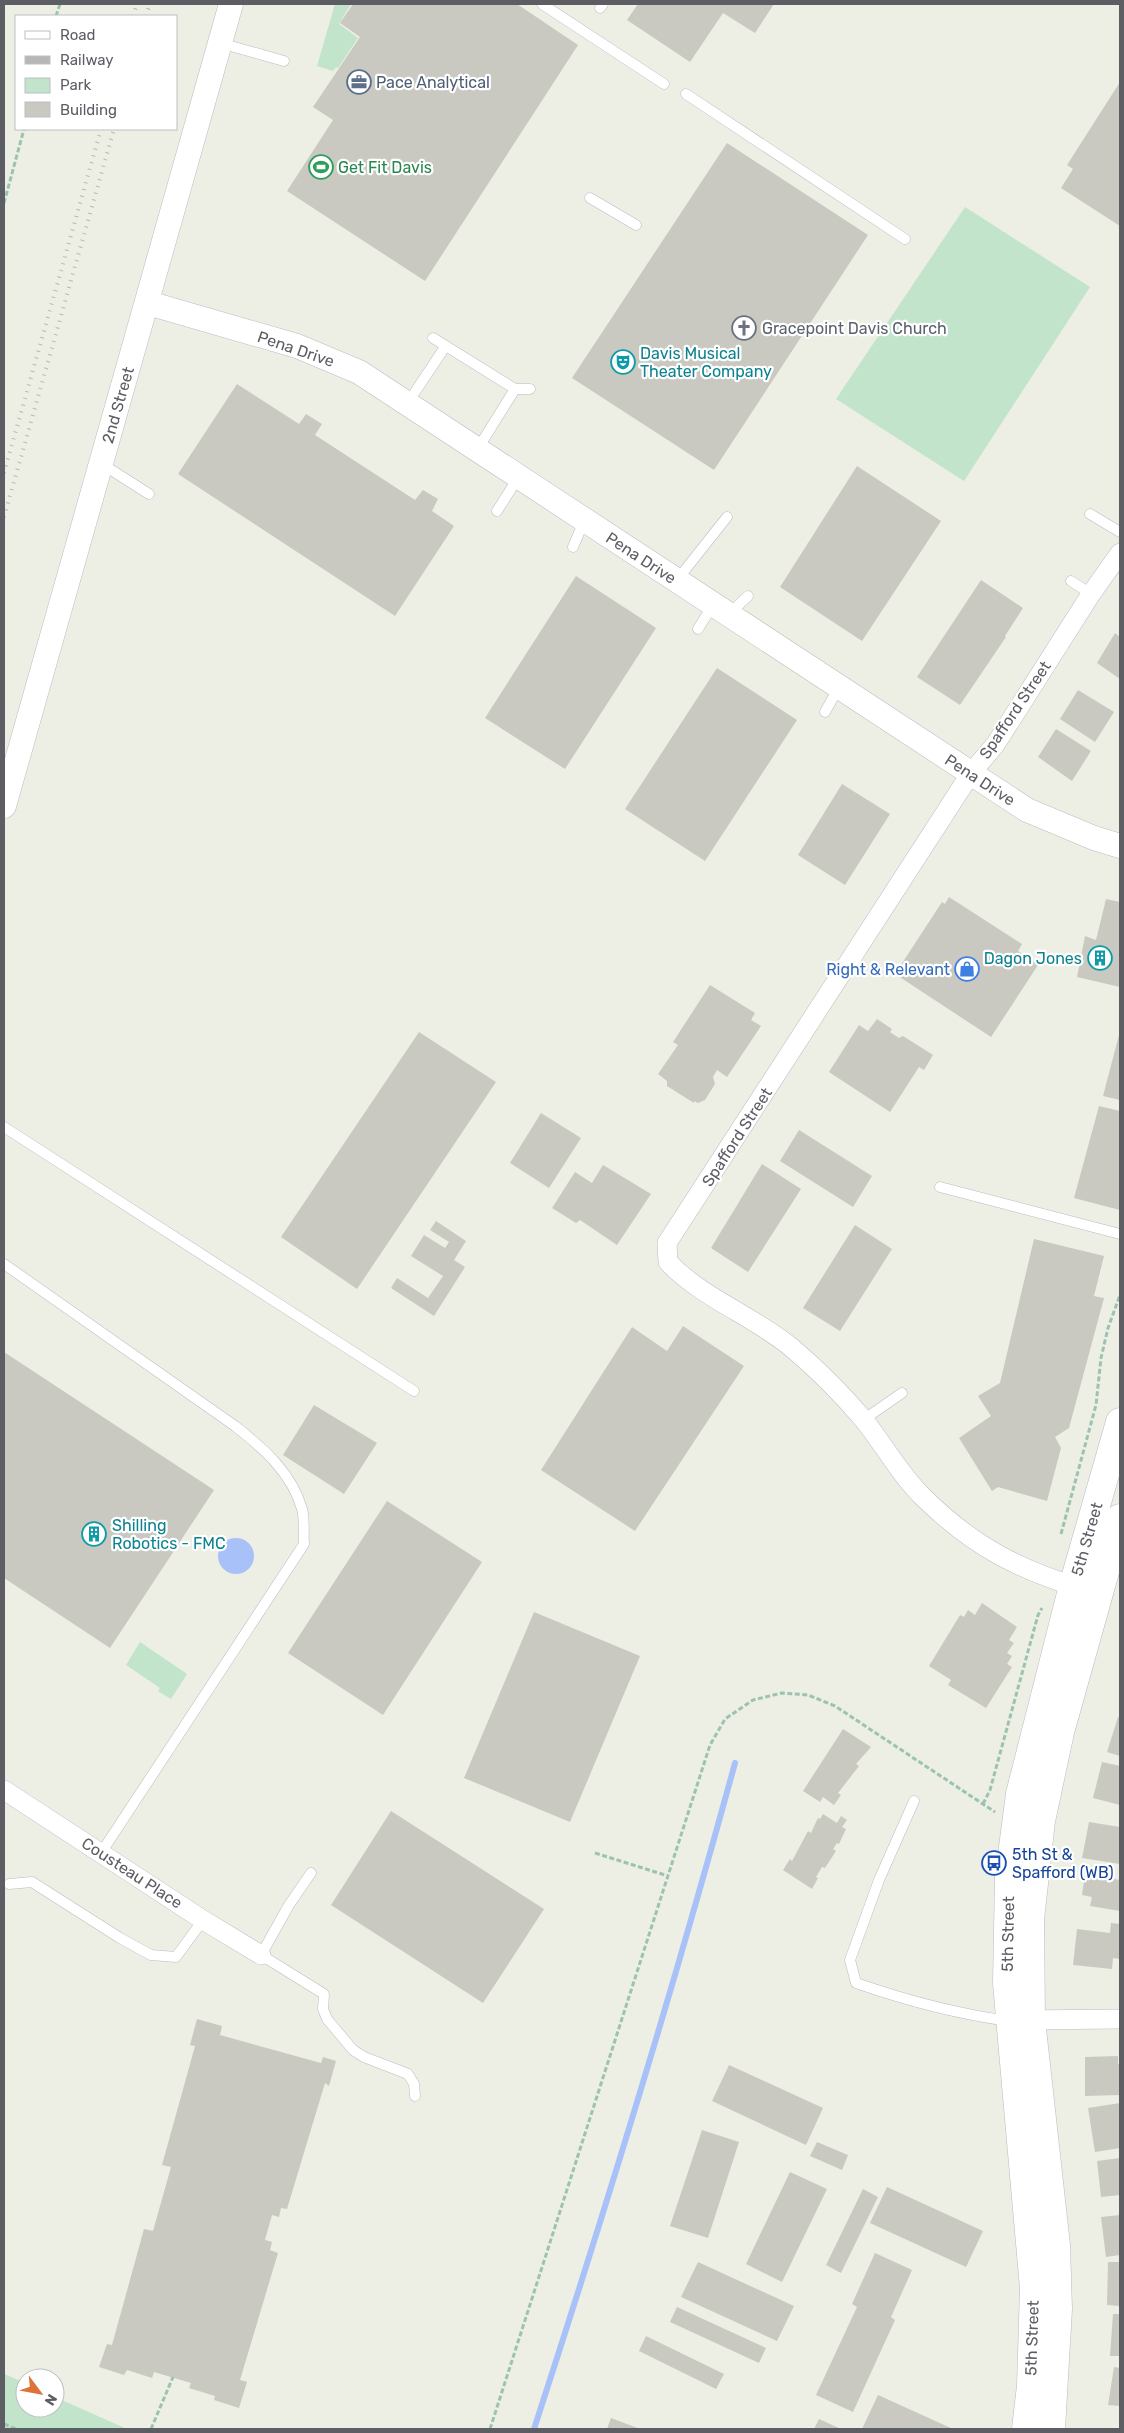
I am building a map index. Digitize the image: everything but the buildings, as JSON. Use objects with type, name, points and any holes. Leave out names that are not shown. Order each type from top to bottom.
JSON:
[{"type":"main road","name":"5th Street","points":[[1051,2429],[1058,2309],[1056,2245],[1021,2020],[1007,1983],[1009,1878],[1020,1794],[1086,1589],[1120,1422]]},
{"type":"main road","name":"5th Street","points":[[1086,1589],[1120,1518]]},
{"type":"main road","name":"5th Street","points":[[1021,2020],[1034,2288],[1031,2386],[1026,2429]]},
{"type":"street","name":"2nd Street","points":[[4,806],[148,303],[231,4]]},
{"type":"street","name":"Pena Drive","points":[[148,303],[297,346],[359,372],[1027,810],[1094,838],[1120,846]]},
{"type":"street","name":"Spafford Street","points":[[1086,1589],[1006,1561],[972,1540],[923,1497],[863,1420],[824,1378],[790,1347],[754,1320],[683,1278],[668,1262],[668,1243],[971,773],[995,745],[1091,594],[1120,553]]},
{"type":"street","name":"Cousteau Place","points":[[4,1790],[203,1920],[261,1955]]},
{"type":"street","points":[[1021,2020],[1120,2019]]},
{"type":"lane","points":[[542,4],[664,84]]},
{"type":"lane","points":[[220,43],[284,61]]},
{"type":"lane","points":[[686,94],[904,240]]},
{"type":"lane","points":[[590,198],[636,225]]},
{"type":"lane","points":[[432,338],[515,389],[530,390]]},
{"type":"lane","points":[[407,404],[445,347]]},
{"type":"lane","points":[[477,450],[515,389]]},
{"type":"lane","points":[[102,464],[149,494]]},
{"type":"lane","points":[[497,511],[518,478]]},
{"type":"lane","points":[[1090,514],[1120,532]]},
{"type":"lane","points":[[677,581],[727,517]]},
{"type":"lane","points":[[573,547],[584,521]]},
{"type":"lane","points":[[1071,581],[1091,594]]},
{"type":"lane","points":[[698,629],[721,610],[748,596]]},
{"type":"lane","points":[[825,712],[839,687]]},
{"type":"lane","points":[[4,1127],[414,1391]]},
{"type":"lane","points":[[940,1187],[1120,1234]]},
{"type":"lane","points":[[4,1264],[236,1426],[266,1450],[289,1480],[303,1510],[304,1544],[101,1853]]},
{"type":"lane","points":[[863,1420],[902,1393]]},
{"type":"lane","points":[[914,1801],[879,1880],[850,1960],[856,1983],[888,1994],[976,2016],[1021,2020]]},
{"type":"lane","points":[[312,1872],[289,1905],[261,1955],[324,1994],[323,2009],[327,2019],[353,2050],[364,2057],[408,2074],[414,2084],[414,2096]]},
{"type":"lane","points":[[8,1884],[32,1882],[120,1938],[151,1955],[176,1957],[203,1920]]},
{"type":"path","points":[[4,203],[24,130]]},
{"type":"path","points":[[1062,1544],[1062,1529],[1096,1405],[1101,1358],[1108,1328],[1120,1295]]},
{"type":"path","points":[[983,1804],[990,1790],[1038,1615],[1045,1606]]},
{"type":"path","points":[[490,2429],[710,1745],[726,1719],[753,1700],[782,1693],[808,1695],[835,1706],[999,1815]]},
{"type":"path","points":[[595,1853],[668,1876]]},
{"type":"path","points":[[151,2429],[173,2378]]},
{"type":"path","points":[[4,2424],[16,2429]]},
{"type":"green space","points":[[335,4],[351,4],[339,24],[358,38],[338,68],[336,67],[333,71],[317,66]]},
{"type":"green space","points":[[965,207],[1090,287],[964,481],[836,399]]},
{"type":"green space","points":[[140,1642],[187,1674],[171,1699],[158,1691],[160,1688],[126,1665]]},
{"type":"green space","points":[[4,2374],[15,2379],[15,2418],[65,2418],[65,2401],[127,2429],[4,2429]]},
{"type":"water","points":[[236,1538],[249,1543],[254,1556],[249,1569],[236,1574],[223,1569],[218,1556],[223,1543]]},
{"type":"waterway","points":[[534,2429],[639,2097],[735,1763]]},
{"type":"railway","points":[[133,15],[137,4]]},
{"type":"railway","points":[[146,15],[150,4]]},
{"type":"railway","points":[[4,473],[101,130]]},
{"type":"railway","points":[[4,517],[114,130]]},
{"type":"place","name":"Pace Analytical","points":[[359,82]]},
{"type":"place","name":"Get Fit Davis","points":[[321,167]]},
{"type":"place","name":"Gracepoint Davis Church","points":[[744,328]]},
{"type":"place","name":"Davis Musical Theater Company","points":[[623,362]]},
{"type":"place","name":"Dagon Jones","points":[[1100,958]]},
{"type":"place","name":"Right & Relevant","points":[[967,969]]},
{"type":"place","name":"Shilling Robotics - FMC","points":[[94,1534]]},
{"type":"place","name":"5th St & Spafford (WB)","points":[[994,1863]]}]
